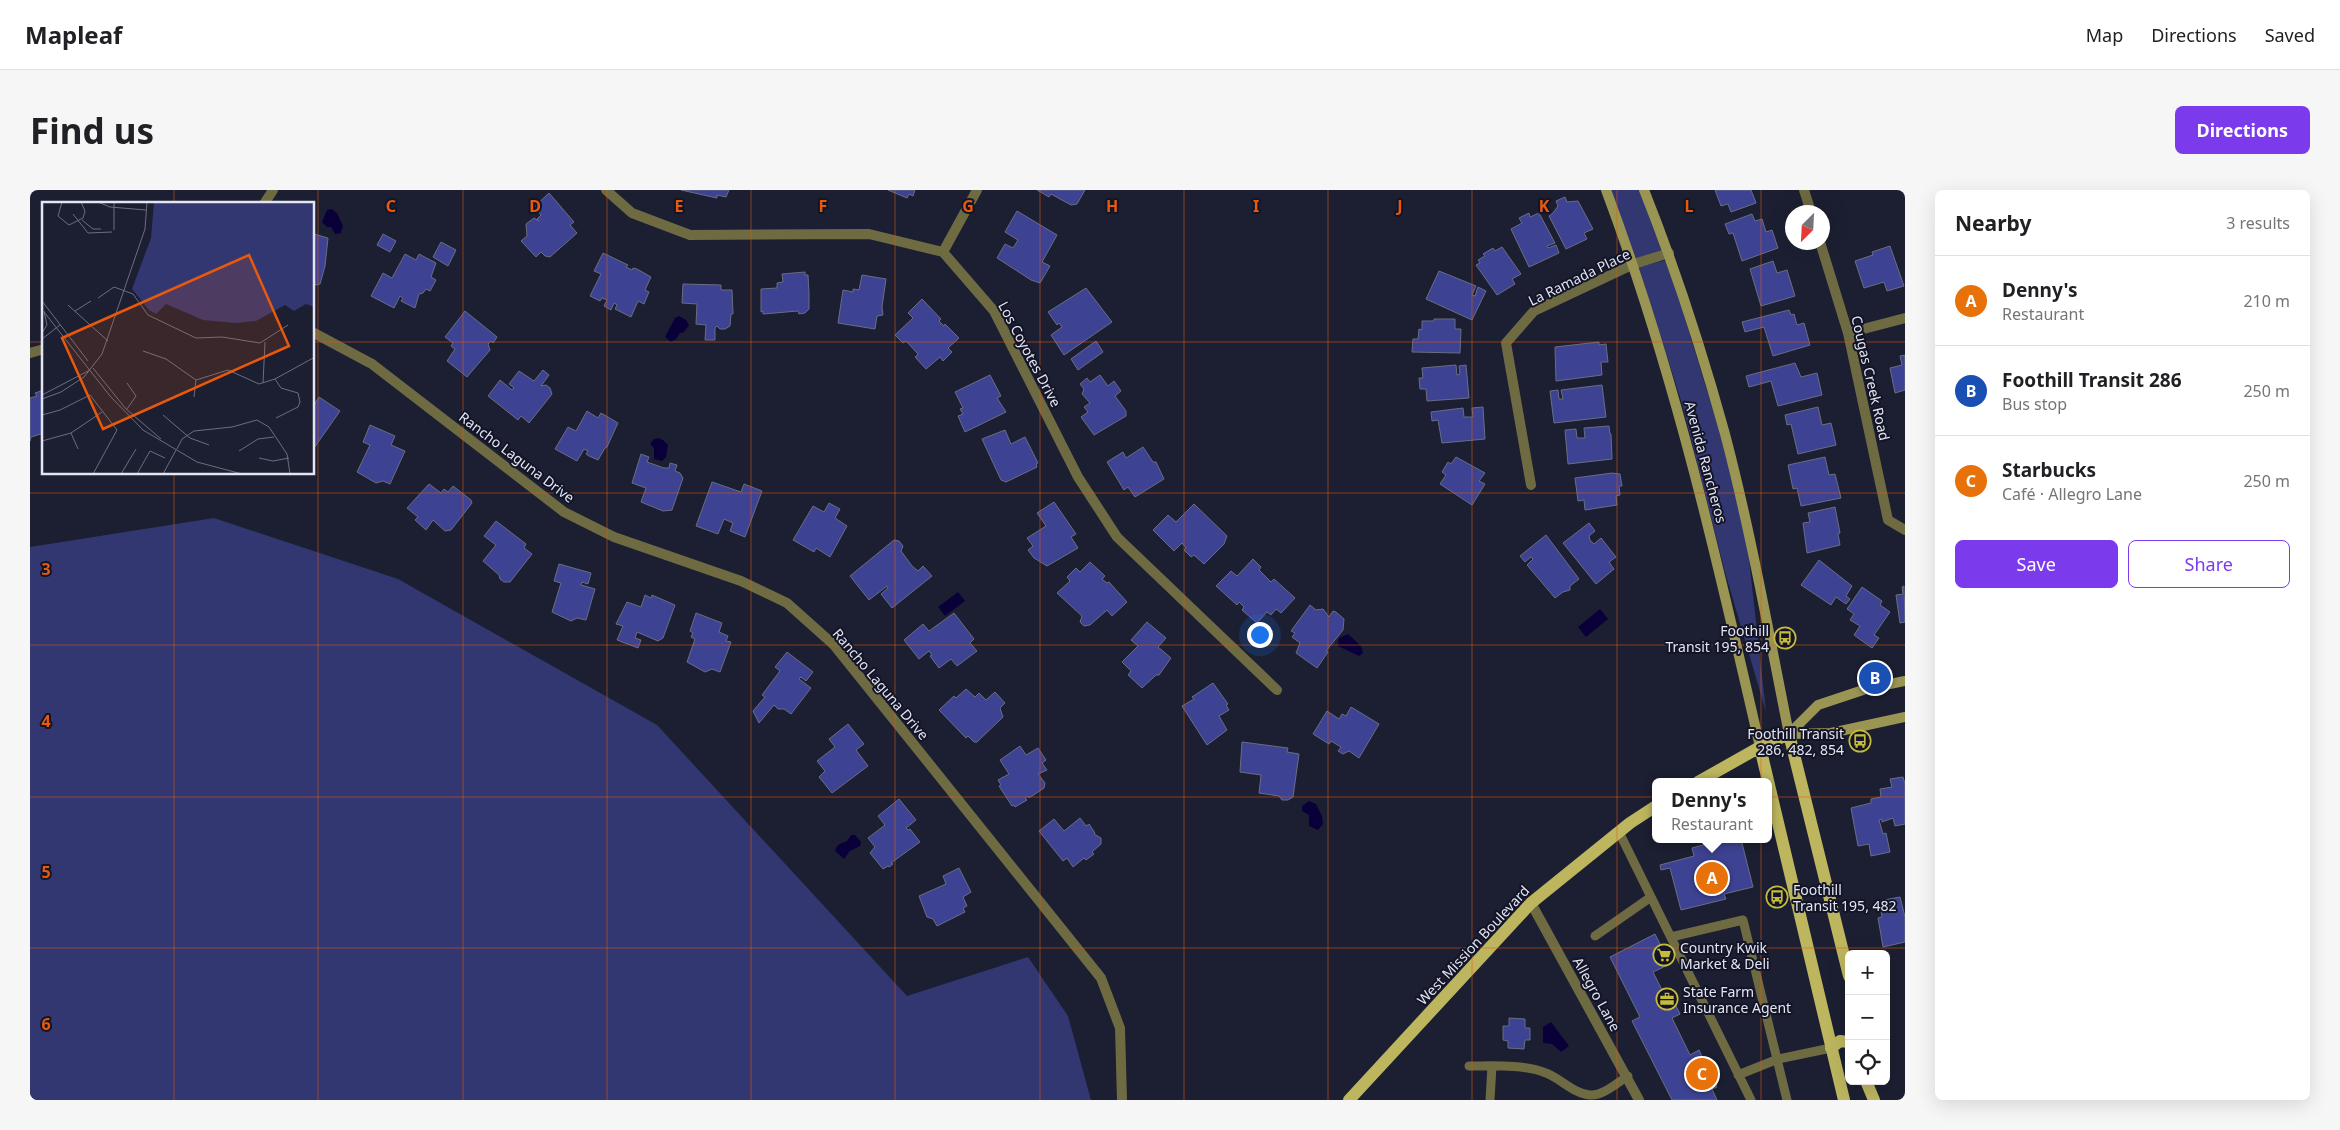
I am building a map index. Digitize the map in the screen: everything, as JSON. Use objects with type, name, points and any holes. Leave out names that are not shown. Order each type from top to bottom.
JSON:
[{"type":"main road","name":"Avenida Rancheros","points":[[1606,190],[1634,264],[1675,397],[1714,545],[1760,747]]},
{"type":"main road","name":"Avenida Rancheros","points":[[1644,190],[1690,312],[1725,436],[1751,548],[1789,734]]},
{"type":"main road","points":[[1705,778],[1760,747],[1789,734],[1818,705],[1866,690],[1905,681]]},
{"type":"main road","points":[[1789,734],[1831,733],[1905,717]]},
{"type":"main road","points":[[1789,734],[1845,960]]},
{"type":"main road","points":[[1760,747],[1767,778]]},
{"type":"main road","points":[[1772,797],[1844,1100]]},
{"type":"main road","name":"West Mission Boulevard","points":[[1349,1100],[1531,903],[1619,832],[1652,809]]},
{"type":"main road","points":[[1832,1048],[1840,1041],[1845,1042]]},
{"type":"main road","points":[[1868,1085],[1874,1100]]},
{"type":"main road","points":[[1875,1085],[1879,1100]]},
{"type":"street","points":[[265,202],[273,190]]},
{"type":"street","points":[[606,190],[632,214],[690,235],[869,234],[943,252],[977,190]]},
{"type":"street","points":[[1804,190],[1809,205]]},
{"type":"street","name":"Cougas Creek Road","points":[[1822,250],[1848,333],[1888,520],[1905,530]]},
{"type":"street","name":"Los Coyotes Drive","points":[[943,252],[994,311],[1078,477],[1117,537],[1277,690]]},
{"type":"street","name":"La Ramada Place","points":[[1531,484],[1506,342],[1534,311],[1634,264],[1669,253]]},
{"type":"street","points":[[1848,333],[1905,318]]},
{"type":"street","name":"Rancho Laguna Drive","points":[[315,334],[372,364],[564,512],[614,537],[741,581],[786,603],[834,645],[1101,978],[1120,1028],[1122,1100]]},
{"type":"street","name":"Allegro Lane","points":[[1531,903],[1628,1076],[1639,1100]]},
{"type":"lane","points":[[1619,832],[1751,1100]]},
{"type":"lane","points":[[1595,936],[1651,897]]},
{"type":"lane","points":[[1671,937],[1743,920],[1787,1100]]},
{"type":"lane","points":[[1738,1075],[1778,1059],[1832,1048]]},
{"type":"lane","points":[[1469,1066],[1532,1069],[1547,1073],[1562,1083],[1591,1095],[1602,1092],[1628,1076]]},
{"type":"lane","points":[[1490,1100],[1492,1066]]},
{"type":"shaded area","points":[[1610,190],[1640,190],[1664,249],[1635,259]]},
{"type":"shaded area","points":[[332,209],[337,213],[343,226],[341,233],[335,234],[331,227],[327,227],[322,222],[327,210]]},
{"type":"shaded area","points":[[1667,260],[1719,430],[1747,541],[1766,712],[1725,572],[1683,407],[1639,267]]},
{"type":"shaded area","points":[[679,316],[686,320],[689,325],[684,332],[680,333],[671,342],[665,337],[675,318]]},
{"type":"shaded area","points":[[658,438],[668,445],[666,457],[662,461],[654,459],[654,448],[650,444],[654,439]]},
{"type":"shaded area","points":[[214,518],[398,579],[657,725],[907,996],[1028,957],[1068,1016],[1091,1100],[30,1100],[30,547]]},
{"type":"shaded area","points":[[958,592],[965,601],[945,616],[938,607]]},
{"type":"shaded area","points":[[1600,609],[1608,619],[1586,637],[1578,627]]},
{"type":"shaded area","points":[[1348,634],[1361,646],[1363,653],[1359,656],[1338,646],[1339,638]]},
{"type":"shaded area","points":[[1309,801],[1316,804],[1322,816],[1323,824],[1318,830],[1309,826],[1309,815],[1302,811],[1302,806]]},
{"type":"shaded area","points":[[851,835],[855,835],[861,842],[860,846],[850,851],[844,859],[835,851],[838,845],[847,841]]},
{"type":"shaded area","points":[[1551,1022],[1569,1046],[1561,1052],[1552,1044],[1543,1043],[1543,1027]]},
{"type":"building","points":[[681,190],[729,190],[726,197],[717,195],[717,198]]},
{"type":"building","points":[[888,190],[915,190],[913,196],[909,194],[907,198]]},
{"type":"building","points":[[1037,190],[1085,190],[1077,204],[1071,205],[1051,194],[1049,197]]},
{"type":"building","points":[[1715,190],[1751,190],[1756,203],[1731,212],[1728,204],[1721,206]]},
{"type":"building","points":[[549,193],[574,222],[570,225],[577,233],[550,257],[545,256],[541,252],[536,257],[521,241],[527,236],[526,224],[534,218],[539,221],[537,219],[541,215],[534,207]]},
{"type":"building","points":[[1565,197],[1567,202],[1578,201],[1593,229],[1584,233],[1587,239],[1566,249],[1549,216],[1558,206],[1556,201]]},
{"type":"building","points":[[1017,211],[1057,235],[1042,262],[1050,266],[1040,283],[1031,280],[997,258],[1005,244],[1013,248],[1018,240],[1005,232]]},
{"type":"building","points":[[1529,213],[1530,217],[1539,213],[1555,243],[1547,246],[1548,248],[1556,245],[1559,253],[1529,267],[1511,229],[1522,223],[1519,218]]},
{"type":"building","points":[[1752,214],[1755,221],[1762,219],[1766,232],[1772,230],[1778,248],[1742,261],[1733,233],[1729,234],[1725,224]]},
{"type":"building","points":[[315,234],[328,238],[325,266],[320,284],[316,285]]},
{"type":"building","points":[[383,234],[396,241],[390,252],[377,245]]},
{"type":"building","points":[[441,242],[456,250],[448,266],[433,257]]},
{"type":"building","points":[[1890,246],[1904,286],[1887,291],[1884,282],[1864,288],[1855,261],[1873,255],[1872,252]]},
{"type":"building","points":[[1502,247],[1521,274],[1512,279],[1515,284],[1497,295],[1476,265],[1480,263],[1478,260],[1485,256],[1483,254],[1493,248],[1495,251]]},
{"type":"building","points":[[603,253],[628,265],[626,267],[632,270],[633,268],[637,269],[651,277],[645,290],[649,292],[644,304],[638,301],[631,317],[615,309],[617,305],[614,303],[611,310],[604,306],[607,300],[602,298],[600,301],[590,296],[601,274],[594,271]]},
{"type":"building","points":[[405,254],[416,260],[419,254],[436,263],[431,277],[436,280],[430,291],[426,289],[423,293],[419,294],[415,308],[401,301],[403,298],[400,296],[394,308],[371,296],[383,273],[392,278]]},
{"type":"building","points":[[1773,261],[1777,273],[1787,270],[1795,296],[1761,306],[1750,269]]},
{"type":"building","points":[[1439,271],[1476,286],[1472,295],[1475,296],[1478,287],[1486,291],[1472,320],[1426,299]]},
{"type":"building","points":[[805,272],[805,275],[808,275],[809,309],[805,313],[799,314],[798,311],[763,314],[763,311],[761,312],[761,289],[777,288],[777,283],[783,282],[782,274]]},
{"type":"building","points":[[862,275],[886,279],[882,307],[883,315],[877,316],[875,329],[838,323],[843,290],[853,292],[853,289],[859,290]]},
{"type":"building","points":[[683,284],[721,285],[721,290],[732,290],[733,314],[731,314],[730,326],[720,329],[717,326],[715,328],[715,340],[705,340],[706,325],[696,324],[697,304],[682,303]]},
{"type":"building","points":[[1086,288],[1112,322],[1064,355],[1051,335],[1062,327],[1059,323],[1057,325],[1048,312]]},
{"type":"building","points":[[922,299],[941,319],[939,321],[944,326],[945,324],[959,338],[948,348],[952,352],[943,361],[940,357],[926,369],[915,357],[918,354],[906,341],[903,343],[895,335],[913,318],[908,313]]},
{"type":"building","points":[[1789,310],[1791,315],[1794,314],[1797,325],[1804,323],[1810,345],[1773,356],[1764,327],[1745,332],[1742,322]]},
{"type":"building","points":[[465,311],[497,337],[493,343],[491,341],[488,344],[490,350],[467,377],[447,361],[455,349],[451,346],[453,343],[445,337]]},
{"type":"building","points":[[1434,319],[1455,319],[1455,329],[1461,329],[1460,353],[1412,352],[1413,339],[1418,339],[1419,329],[1422,330],[1422,321],[1434,321]]},
{"type":"building","points":[[1096,341],[1103,352],[1078,370],[1071,359]]},
{"type":"building","points":[[1599,342],[1599,345],[1606,344],[1608,362],[1601,362],[1602,375],[1556,381],[1555,347]]},
{"type":"building","points":[[1905,355],[1905,390],[1895,393],[1890,368],[1902,365],[1900,356]]},
{"type":"building","points":[[1795,363],[1801,377],[1817,373],[1822,395],[1778,406],[1771,381],[1749,387],[1746,376]]},
{"type":"building","points":[[1456,365],[1457,375],[1460,374],[1459,366],[1466,365],[1469,398],[1427,401],[1426,389],[1420,389],[1419,378],[1423,378],[1422,368]]},
{"type":"building","points":[[543,370],[549,375],[541,386],[546,385],[550,388],[552,394],[529,423],[521,416],[518,420],[488,396],[500,380],[512,390],[514,388],[509,384],[519,371],[534,381]]},
{"type":"building","points":[[990,375],[1001,396],[997,398],[1006,412],[965,432],[958,416],[963,414],[960,409],[963,408],[955,392]]},
{"type":"building","points":[[1100,375],[1108,386],[1114,381],[1121,391],[1115,396],[1126,411],[1126,416],[1094,435],[1081,417],[1088,412],[1084,407],[1090,403],[1082,394],[1084,389],[1080,384],[1087,378],[1090,382]]},
{"type":"building","points":[[1602,385],[1606,417],[1554,423],[1550,391],[1558,390],[1559,399],[1563,399],[1561,390]]},
{"type":"building","points":[[42,391],[42,434],[31,437],[30,441],[30,398],[37,396],[35,393]]},
{"type":"building","points":[[319,397],[340,411],[315,447],[315,403]]},
{"type":"building","points":[[1483,407],[1485,439],[1442,443],[1438,420],[1432,421],[1431,412],[1463,408],[1464,417],[1473,417],[1472,408]]},
{"type":"building","points":[[1818,407],[1822,425],[1831,423],[1836,445],[1798,454],[1791,424],[1787,425],[1785,415]]},
{"type":"building","points":[[587,411],[598,418],[601,413],[618,423],[607,447],[598,460],[586,454],[588,451],[584,449],[577,461],[555,449],[568,427],[576,431]]},
{"type":"building","points":[[370,425],[395,436],[391,445],[405,451],[390,484],[383,481],[376,483],[357,472],[370,445],[363,442]]},
{"type":"building","points":[[1609,426],[1612,459],[1568,464],[1565,430],[1576,429],[1577,438],[1585,438],[1584,428]]},
{"type":"building","points":[[1005,430],[1011,444],[1025,437],[1038,463],[1036,464],[1037,467],[1006,482],[1001,480],[982,439]]},
{"type":"building","points":[[1143,447],[1153,462],[1156,462],[1164,479],[1135,497],[1128,487],[1124,490],[1107,462],[1123,452],[1126,458]]},
{"type":"building","points":[[641,454],[649,457],[647,462],[664,468],[669,468],[670,463],[677,465],[675,471],[680,473],[683,478],[672,510],[663,511],[641,502],[646,488],[632,483]]},
{"type":"building","points":[[1456,457],[1485,473],[1479,481],[1485,484],[1472,505],[1440,484],[1446,475],[1442,472],[1448,462],[1451,464]]},
{"type":"building","points":[[1825,457],[1829,475],[1835,474],[1841,498],[1801,506],[1797,488],[1793,489],[1788,465]]},
{"type":"building","points":[[1612,473],[1620,474],[1622,486],[1619,486],[1620,495],[1616,496],[1617,505],[1585,510],[1584,500],[1578,501],[1575,478]]},
{"type":"building","points":[[712,482],[741,492],[744,484],[762,491],[745,537],[730,531],[733,523],[724,519],[718,534],[696,526]]},
{"type":"building","points":[[429,484],[441,493],[444,489],[448,492],[453,486],[471,500],[472,503],[451,530],[445,531],[433,520],[426,530],[415,520],[418,517],[407,508]]},
{"type":"building","points":[[1054,502],[1076,534],[1071,537],[1078,548],[1047,566],[1034,558],[1028,550],[1033,546],[1027,538],[1046,526],[1037,513]]},
{"type":"building","points":[[829,503],[840,509],[835,518],[847,526],[830,557],[816,548],[814,552],[793,540],[813,506],[824,512]]},
{"type":"building","points":[[1194,504],[1227,536],[1224,544],[1204,564],[1194,555],[1191,557],[1184,550],[1186,548],[1182,543],[1174,551],[1153,530],[1168,515],[1176,522]]},
{"type":"building","points":[[1835,507],[1840,533],[1838,534],[1840,545],[1807,553],[1803,523],[1810,522],[1808,513]]},
{"type":"building","points":[[496,521],[526,544],[524,548],[532,554],[510,582],[504,582],[500,579],[499,575],[483,561],[496,545],[484,536]]},
{"type":"building","points":[[1589,523],[1595,531],[1589,536],[1590,540],[1594,544],[1601,538],[1616,557],[1609,562],[1614,569],[1596,584],[1563,543]]},
{"type":"building","points":[[1546,535],[1579,579],[1570,586],[1570,590],[1563,592],[1555,598],[1527,565],[1533,559],[1531,557],[1525,562],[1520,556]]},
{"type":"building","points":[[894,540],[899,541],[903,546],[901,551],[912,566],[918,571],[923,566],[932,576],[892,608],[881,594],[888,588],[887,586],[869,600],[850,576]]},
{"type":"building","points":[[1253,559],[1261,567],[1259,570],[1271,582],[1274,579],[1295,598],[1281,613],[1276,609],[1271,615],[1267,612],[1257,623],[1242,610],[1244,607],[1239,602],[1237,605],[1216,586],[1231,571],[1237,576]]},
{"type":"building","points":[[1819,560],[1852,586],[1846,596],[1850,599],[1846,604],[1836,597],[1831,605],[1801,585]]},
{"type":"building","points":[[1090,562],[1105,576],[1102,579],[1107,583],[1109,582],[1127,602],[1112,616],[1107,610],[1090,625],[1084,626],[1080,622],[1082,616],[1057,593],[1070,581],[1067,577],[1076,568],[1080,572]]},
{"type":"building","points":[[559,564],[591,573],[588,584],[582,582],[581,585],[595,589],[586,620],[577,618],[571,621],[552,612],[561,583],[554,581]]},
{"type":"building","points":[[1904,586],[1905,622],[1900,623],[1896,595],[1903,594],[1902,587]]},
{"type":"building","points":[[1862,587],[1882,601],[1880,605],[1890,612],[1874,635],[1879,638],[1872,648],[1854,635],[1860,626],[1850,620],[1854,614],[1847,609]]},
{"type":"building","points":[[645,595],[651,598],[652,595],[675,605],[663,638],[658,641],[637,632],[635,638],[641,640],[638,648],[617,640],[623,626],[616,624],[627,602],[641,607]]},
{"type":"building","points":[[1310,605],[1316,610],[1323,609],[1329,617],[1333,611],[1344,619],[1343,630],[1326,651],[1328,652],[1317,668],[1296,653],[1300,643],[1292,637],[1295,633],[1291,631]]},
{"type":"building","points":[[696,613],[722,623],[719,632],[728,636],[726,641],[731,642],[720,672],[712,669],[705,672],[687,662],[695,639],[691,637],[693,633],[690,631]]},
{"type":"building","points":[[954,613],[974,639],[970,643],[977,651],[957,666],[951,659],[939,668],[930,656],[932,655],[929,651],[919,659],[904,640],[923,624],[929,631]]},
{"type":"building","points":[[1147,622],[1166,638],[1158,647],[1171,658],[1159,675],[1156,675],[1142,688],[1128,675],[1131,671],[1122,662],[1138,646],[1131,640]]},
{"type":"building","points":[[787,652],[813,672],[806,681],[801,677],[799,679],[811,688],[791,714],[784,709],[778,709],[774,705],[759,723],[753,711],[765,697],[762,695],[780,671],[775,667]]},
{"type":"building","points":[[1213,683],[1228,704],[1226,705],[1229,710],[1219,716],[1227,730],[1207,745],[1182,706],[1194,699],[1192,697]]},
{"type":"building","points":[[966,689],[975,697],[979,693],[986,700],[995,692],[1005,703],[1000,708],[1003,717],[977,742],[974,742],[968,736],[966,738],[939,710],[954,696],[956,698]]},
{"type":"building","points":[[1351,707],[1379,724],[1359,758],[1349,751],[1343,754],[1338,751],[1341,747],[1331,741],[1329,744],[1313,734],[1327,711],[1339,719],[1342,714],[1346,716]]},
{"type":"building","points":[[848,724],[864,744],[856,750],[868,766],[832,793],[819,777],[825,771],[817,761],[835,747],[829,739]]},
{"type":"building","points":[[1242,742],[1288,748],[1287,752],[1299,754],[1293,797],[1288,800],[1282,800],[1279,796],[1259,793],[1261,775],[1240,772]]},
{"type":"building","points":[[1020,746],[1026,755],[1038,748],[1046,760],[1042,763],[1047,770],[1038,774],[1045,783],[1044,788],[1029,798],[1028,796],[1025,798],[1027,800],[1015,807],[1014,805],[1012,806],[999,786],[1001,785],[998,780],[1009,774],[1000,760]]},
{"type":"building","points":[[1903,777],[1905,784],[1905,824],[1895,826],[1893,818],[1882,822],[1882,819],[1879,820],[1883,834],[1886,833],[1890,852],[1871,856],[1869,844],[1858,846],[1851,808],[1871,803],[1871,799],[1881,797],[1880,789],[1892,787],[1890,779]]},
{"type":"building","points":[[899,799],[916,820],[906,828],[910,829],[920,842],[891,863],[893,864],[889,867],[883,869],[870,853],[875,847],[868,838],[885,825],[878,816]]},
{"type":"building","points":[[1080,818],[1086,826],[1089,824],[1094,834],[1101,838],[1101,844],[1092,852],[1094,854],[1086,860],[1084,858],[1073,867],[1067,858],[1063,861],[1039,831],[1054,819],[1064,831]]},
{"type":"building","points":[[1710,843],[1742,843],[1753,887],[1724,894],[1726,899],[1681,910],[1670,868],[1661,870],[1660,865],[1694,856],[1692,848]]},
{"type":"building","points":[[959,868],[971,892],[963,897],[967,906],[963,908],[965,912],[937,926],[933,919],[927,917],[919,896],[946,884],[943,876]]},
{"type":"building","points":[[1900,897],[1905,917],[1905,942],[1883,947],[1878,918],[1882,917],[1879,901]]},
{"type":"building","points":[[1655,934],[1670,964],[1653,972],[1667,1000],[1672,998],[1680,1014],[1672,1018],[1690,1055],[1699,1050],[1717,1087],[1712,1089],[1717,1100],[1672,1100],[1632,1021],[1640,1017],[1610,957]]},
{"type":"building","points":[[1509,1018],[1525,1019],[1525,1028],[1530,1028],[1530,1040],[1525,1040],[1524,1049],[1508,1048],[1508,1041],[1503,1040],[1503,1026],[1509,1026]]},
{"type":"place","name":"Foothill Transit 195, 854","points":[[1785,638]]},
{"type":"place","name":"Foothill Transit 286","points":[[1875,678]]},
{"type":"place","name":"Foothill Transit 286, 482, 854","points":[[1860,741]]},
{"type":"place","name":"Denny's","points":[[1712,878]]},
{"type":"place","name":"Foothill Transit 195, 482","points":[[1777,897]]},
{"type":"place","name":"Country Kwik Market & Deli","points":[[1664,955]]},
{"type":"place","name":"State Farm Insurance Agent","points":[[1667,999]]},
{"type":"place","name":"Starbucks","points":[[1702,1074]]}]
